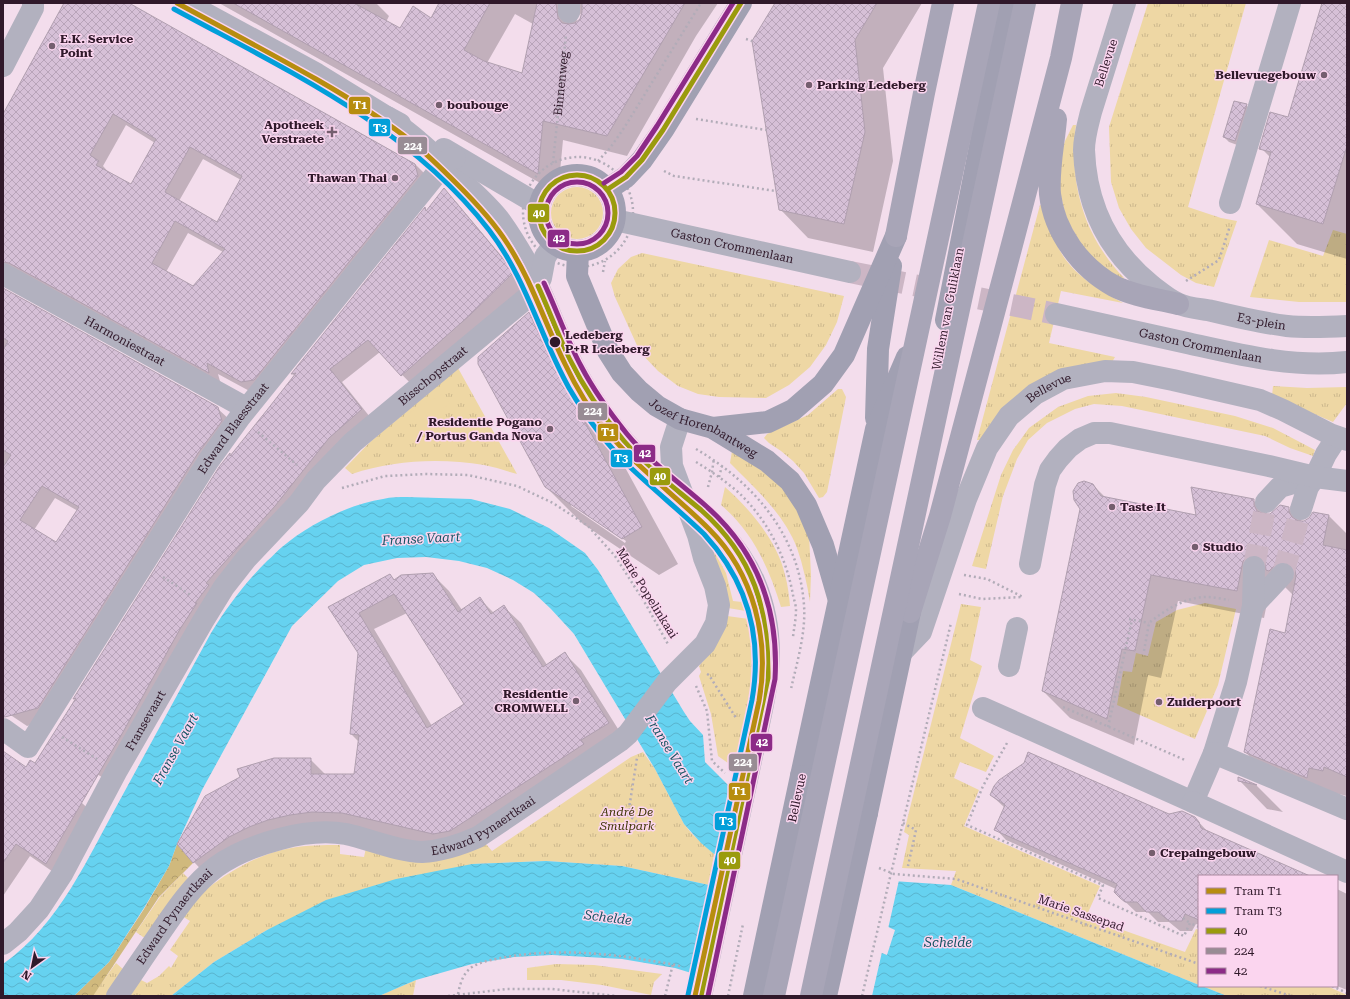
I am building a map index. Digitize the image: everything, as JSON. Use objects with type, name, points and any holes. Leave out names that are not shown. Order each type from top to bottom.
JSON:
[{"type":"highway","points":[[896,236],[943,3]]},
{"type":"highway","points":[[774,996],[989,3]]},
{"type":"highway","points":[[811,996],[1025,3]]},
{"type":"highway","points":[[910,612],[940,516],[1061,58],[1072,3]]},
{"type":"highway","points":[[1061,58],[1050,175],[1050,196],[1056,218],[1063,235],[1075,254],[1092,272],[1114,286],[1138,295],[1180,294]]},
{"type":"main road","points":[[608,189],[626,177],[642,160],[672,116],[741,3]]},
{"type":"main road","points":[[876,429],[909,352],[980,3]]},
{"type":"main road","name":"Willem van Guliklaan","points":[[910,612],[896,578],[1008,3]]},
{"type":"main road","points":[[576,174],[594,178],[608,189],[613,199],[615,220],[608,236],[595,247],[578,251],[570,250],[554,244],[542,230],[539,218],[539,205],[543,194],[551,184],[558,179],[567,175],[576,174]]},
{"type":"main road","points":[[839,599],[876,429],[878,349],[896,236]]},
{"type":"main road","points":[[713,428],[768,422],[793,410],[823,384],[844,355],[896,236]]},
{"type":"main road","name":"Jozef Horenbantweg","points":[[578,251],[577,276],[608,351],[622,373],[639,391],[657,406],[680,419],[713,428],[767,461],[790,481],[806,506],[823,546],[839,599]]},
{"type":"main road","name":"Bellevue","points":[[754,996],[839,599]]},
{"type":"main road","points":[[826,996],[910,612]]},
{"type":"street","points":[[3,66],[33,8],[33,3]]},
{"type":"street","points":[[186,3],[317,74],[387,117],[421,134],[450,161],[539,205]]},
{"type":"street","name":"Bellevue","points":[[1125,3],[1091,112],[1084,149],[1086,172],[1097,215],[1122,258],[1142,278],[1160,292],[1180,294]]},
{"type":"street","points":[[1230,213],[1290,3]]},
{"type":"street","name":"Edward Pynaertkaai","points":[[450,161],[501,222],[527,265],[538,286],[564,348],[578,376],[599,409],[635,453],[654,472],[715,524],[730,541],[744,562],[755,583],[763,606],[770,655],[768,678],[700,996]]},
{"type":"street","name":"Edward Blaesstraat","points":[[3,729],[28,747],[209,460],[243,412],[450,161]]},
{"type":"street","name":"Gaston Crommenlaan","points":[[615,220],[850,272]]},
{"type":"street","name":"Bisschopstraat","points":[[299,503],[316,480],[353,442],[534,292],[542,278],[546,257],[554,244]]},
{"type":"street","name":"Harmoniestraat","points":[[3,274],[243,412]]},
{"type":"street","name":"E3-plein","points":[[1180,294],[1256,321],[1287,326],[1347,326]]},
{"type":"street","name":"Gaston Crommenlaan","points":[[1056,314],[1249,357],[1294,364],[1331,364],[1347,362]]},
{"type":"street","name":"Bellevue","points":[[900,654],[921,632],[966,499],[987,448],[1009,416],[1035,394],[1064,379],[1105,371],[1133,372],[1173,380],[1260,400],[1284,410],[1342,439]]},
{"type":"street","name":"Edward Pynaertkaai","points":[[117,996],[178,907],[197,884],[216,867],[237,854],[259,844],[299,834],[320,831],[345,834],[402,849],[422,852],[442,850],[461,845],[478,837],[619,741],[674,674],[705,644],[716,623],[718,605],[716,586],[704,558],[698,535],[672,466],[670,447],[680,419]]},
{"type":"street","points":[[1030,564],[1045,485],[1050,470],[1068,448],[1080,439],[1094,433],[1110,433],[1315,477],[1347,481]]},
{"type":"street","points":[[1301,509],[1308,488],[1326,454],[1342,439]]},
{"type":"street","points":[[1266,502],[1280,487],[1315,477]]},
{"type":"street","name":"Fransevaart","points":[[3,944],[18,932],[42,903],[62,874],[116,772],[224,587],[246,559],[299,503]]},
{"type":"street","points":[[1193,802],[1210,762],[1236,682],[1253,606],[1254,567]]},
{"type":"street","points":[[1253,606],[1283,574]]},
{"type":"street","points":[[1009,666],[1017,628]]},
{"type":"street","points":[[983,708],[1347,872]]},
{"type":"street","points":[[1210,762],[1347,809]]},
{"type":"path","points":[[598,161],[610,148],[624,128],[701,3]]},
{"type":"path","name":"Binnenweg","points":[[553,163],[569,8]]},
{"type":"path","points":[[672,116],[766,130]]},
{"type":"path","points":[[642,160],[674,176],[776,191]]},
{"type":"path","points":[[1180,294],[1187,279],[1219,260],[1230,213]]},
{"type":"path","points":[[243,412],[316,480]]},
{"type":"path","points":[[701,512],[714,460],[713,428]]},
{"type":"path","points":[[690,446],[714,460],[733,474],[762,502],[775,520],[788,543],[800,574],[804,606],[803,631],[798,660]]},
{"type":"path","name":"Marie Popelinkaai","points":[[336,490],[385,476],[425,474],[468,475],[517,486],[553,503],[588,526],[615,556],[645,603],[674,674]]},
{"type":"path","points":[[143,564],[211,609]]},
{"type":"path","points":[[958,594],[982,599],[1023,597],[987,579],[969,576]]},
{"type":"path","points":[[1144,651],[1149,623],[1173,606],[1189,600],[1206,597],[1253,606]]},
{"type":"path","points":[[862,996],[952,618]]},
{"type":"path","points":[[1108,726],[1130,619],[1149,623]]},
{"type":"path","points":[[674,674],[710,675],[739,721]]},
{"type":"path","points":[[674,674],[696,685],[707,711],[709,734]]},
{"type":"path","points":[[1063,707],[1108,726],[1210,762]]},
{"type":"path","points":[[1018,723],[983,786],[967,825],[1103,885],[1098,898],[1184,936],[1190,923]]},
{"type":"path","points":[[42,724],[116,772]]},
{"type":"path","points":[[619,741],[637,755],[628,815]]},
{"type":"path","points":[[614,821],[621,816],[628,815],[636,821],[638,827]]},
{"type":"path","points":[[903,823],[916,830],[908,866]]},
{"type":"path","name":"Marie Sassepad","points":[[956,879],[1198,964]]},
{"type":"path","points":[[1183,918],[1198,927]]},
{"type":"path","points":[[458,994],[460,984],[470,968],[486,961],[513,956],[557,952],[615,955],[673,964],[688,969]]},
{"type":"path","points":[[665,996],[673,964]]},
{"type":"path","points":[[726,980],[734,982]]},
{"type":"path","points":[[1263,987],[1291,996]]},
{"type":"path","points":[[1334,987],[1347,993]]},
{"type":"path","points":[[448,996],[507,989],[552,989],[617,996]]},
{"type":"green space","points":[[1148,3],[1246,3],[1188,207],[1221,218],[1237,221],[1214,287],[1196,283],[1181,275],[1146,248],[1131,229],[1119,208],[1111,182],[1109,127]]},
{"type":"green space","points":[[1073,125],[1076,125],[1074,146],[1075,167],[1077,188],[1082,207],[1098,244],[1124,278],[1123,282],[1087,254],[1067,220],[1060,193],[1060,156]]},
{"type":"green space","points":[[577,187],[587,189],[595,195],[601,203],[603,213],[601,223],[595,231],[587,237],[577,239],[567,237],[559,231],[553,223],[551,213],[553,203],[559,195],[567,189]]},
{"type":"green space","points":[[1040,205],[1043,206],[1058,247],[1070,265],[1086,280],[1123,303],[1061,291],[1049,343],[1115,357],[1112,362],[1090,364],[980,440],[977,440]]},
{"type":"green space","points":[[1333,230],[1347,234],[1347,302],[1299,302],[1250,297],[1269,240],[1323,256]]},
{"type":"green space","points":[[642,253],[844,296],[837,322],[826,345],[810,367],[789,385],[766,398],[719,397],[698,394],[678,386],[658,371],[640,352],[615,297],[611,283],[618,269],[631,257]]},
{"type":"green space","points":[[458,368],[517,474],[484,465],[451,461],[401,463],[368,469],[352,474],[345,468],[370,442]]},
{"type":"green space","points":[[1273,386],[1307,388],[1347,387],[1347,403],[1333,422],[1272,396]]},
{"type":"green space","points":[[838,389],[842,389],[846,397],[827,492],[823,497],[819,498],[804,473],[793,461],[764,438],[767,434],[808,415]]},
{"type":"green space","points":[[444,393],[450,404],[413,425],[407,414]]},
{"type":"green space","points":[[1116,393],[1146,397],[1235,416],[1273,428],[1315,450],[1313,456],[1290,448],[1265,436],[1122,406],[1094,404],[1075,409],[1047,423],[1028,440],[1017,459],[1003,496],[986,569],[972,566],[1001,475],[1013,450],[1029,428],[1058,407],[1088,396]]},
{"type":"green space","points":[[732,451],[787,487],[809,534],[811,575],[810,602],[797,548],[785,524],[768,502],[730,463]]},
{"type":"green space","points":[[725,487],[744,505],[770,538],[776,550],[786,579],[790,606],[781,607],[771,578],[751,539],[721,505]]},
{"type":"green space","points":[[715,553],[726,573],[733,601],[742,602],[746,611],[728,608],[710,555]]},
{"type":"green space","points":[[1205,603],[1236,609],[1218,685],[1195,739],[1117,705],[1123,671],[1132,672],[1136,653],[1148,656],[1156,622],[1177,610]]},
{"type":"green space","points":[[961,604],[981,607],[970,660],[982,666],[960,738],[994,756],[986,772],[960,762],[954,778],[979,790],[964,826],[1100,886],[1086,917],[1185,952],[1196,929],[1198,930],[1198,985],[951,885],[956,871],[902,868],[909,835],[904,832]]},
{"type":"green space","points":[[727,616],[749,619],[753,646],[751,695],[735,768],[718,756],[711,714],[699,676],[701,672],[699,666],[710,653]]},
{"type":"green space","name":"André De Smulpark","points":[[643,752],[655,769],[684,824],[692,834],[714,854],[709,885],[622,866],[546,861],[472,864],[267,930],[214,962],[171,996],[125,996],[137,978],[147,983],[159,976],[169,966],[171,968],[178,956],[170,950],[190,921],[182,916],[207,889],[226,875],[247,863],[280,850],[316,845],[340,845],[340,854],[364,857],[366,848],[486,844],[492,851],[631,757]]},
{"type":"green space","points":[[177,844],[193,863],[159,897],[93,996],[74,996],[109,962],[144,909],[169,866]]},
{"type":"green space","points":[[183,873],[188,878],[147,937],[143,937],[136,932],[160,897]]},
{"type":"green space","points":[[116,963],[124,970],[110,996],[92,996]]},
{"type":"green space","points":[[556,964],[594,965],[662,974],[654,982],[651,995],[602,985],[561,980],[527,980],[527,968]]},
{"type":"green space","points":[[416,980],[413,996],[379,996]]},
{"type":"green space","points":[[1204,987],[1329,987],[1347,995],[1347,996],[1227,996]]},
{"type":"water","name":"Schelde","points":[[395,497],[471,499],[510,509],[549,528],[585,553],[598,570],[684,712],[703,735],[705,762],[783,840],[893,881],[951,885],[1198,985],[1198,987],[1204,987],[1227,996],[761,996],[675,968],[622,959],[552,955],[514,957],[472,964],[416,980],[379,996],[171,996],[214,962],[267,930],[326,900],[396,879],[472,864],[546,861],[622,866],[709,885],[887,955],[895,930],[742,862],[714,854],[701,843],[684,824],[655,769],[574,634],[534,593],[513,580],[487,568],[459,561],[426,557],[397,558],[364,565],[338,581],[292,626],[202,790],[177,844],[169,866],[109,962],[74,996],[3,996],[3,964],[23,948],[41,929],[71,888],[211,633],[244,587],[259,569],[280,549],[316,523],[357,506]]},
{"type":"pier","points":[[731,786],[784,839],[899,880],[888,929],[742,864],[716,856]]},
{"type":"pier","points":[[711,884],[882,952],[872,996],[755,996],[691,975]]},
{"type":"building","points":[[64,3],[129,3],[415,164],[418,176],[254,380],[241,382],[207,363],[209,373],[9,263],[3,262],[3,114]],"holes":[[[113,114],[156,139],[131,184],[96,165],[99,161],[90,155]],[[190,147],[242,176],[217,222],[165,192]],[[175,221],[225,249],[193,286],[152,263]]]},
{"type":"building","points":[[233,3],[354,3],[400,28],[413,6],[431,18],[439,3],[490,3],[464,50],[484,61],[522,73],[537,3],[556,3],[558,18],[562,23],[569,24],[575,23],[580,19],[582,3],[685,3],[607,136],[543,121],[538,174]]},
{"type":"building","name":"Parking Ledeberg","points":[[775,3],[877,3],[855,40],[865,132],[844,224],[779,210],[752,41]]},
{"type":"building","name":"Bellevuegebouw","points":[[1322,3],[1347,3],[1347,146],[1323,224],[1256,204],[1271,152],[1259,149],[1270,112],[1288,117]]},
{"type":"building","points":[[1234,101],[1247,104],[1235,141],[1223,137]]},
{"type":"building","points":[[444,188],[514,272],[470,315],[401,376],[368,340],[330,369],[362,409],[329,438],[275,506],[206,583],[209,585],[195,603],[197,603],[180,629],[123,732],[46,864],[16,844],[3,863],[3,751],[26,767],[30,760],[35,763],[76,698],[73,699],[219,467],[230,453],[230,456],[267,410],[296,373],[291,374],[425,207],[426,211]]},
{"type":"building","points":[[3,288],[218,407],[222,421],[198,453],[38,708],[5,717],[3,717],[3,467],[11,455],[3,450],[3,350],[8,341],[3,338]],"holes":[[[42,486],[79,507],[56,542],[20,520]]]},
{"type":"building","name":"Residentie Pogano / Portus Ganda Nova","points":[[529,312],[551,360],[642,527],[622,539],[545,487],[478,364],[478,357]]},
{"type":"building","points":[[1084,481],[1093,484],[1101,496],[1196,515],[1191,487],[1254,499],[1254,505],[1257,511],[1264,514],[1270,514],[1280,505],[1289,507],[1289,512],[1292,517],[1298,521],[1304,521],[1309,518],[1313,512],[1329,515],[1323,545],[1347,550],[1347,777],[1324,767],[1323,771],[1309,768],[1307,778],[1244,752],[1270,629],[1285,633],[1296,576],[1292,565],[1286,562],[1279,562],[1269,571],[1266,570],[1265,561],[1261,557],[1254,555],[1248,556],[1243,561],[1237,591],[1151,575],[1135,651],[1122,649],[1107,719],[1042,691],[1080,509],[1074,500],[1073,491],[1078,483]]},
{"type":"building","points":[[433,573],[458,612],[480,597],[491,614],[504,605],[543,667],[565,652],[609,723],[581,740],[584,744],[450,831],[433,834],[342,813],[312,812],[268,820],[249,827],[229,837],[193,863],[177,844],[205,796],[240,777],[237,769],[274,758],[311,758],[311,774],[354,774],[359,735],[350,734],[358,653],[328,607],[390,574],[394,580],[401,575]],"holes":[[[394,594],[464,704],[427,728],[359,613]]]},
{"type":"building","name":"Crepaingebouw","points":[[1028,752],[1169,814],[1182,811],[1195,817],[1201,828],[1308,875],[1198,875],[1198,920],[1185,914],[1182,921],[1169,921],[1158,912],[1146,912],[1137,902],[1125,902],[1120,898],[1114,892],[1117,884],[994,830],[1005,805],[990,795],[994,786],[999,780],[1024,763]]},
{"type":"building","points":[[1238,777],[1257,785],[1238,781]]},
{"type":"tunnel","points":[[850,272],[1056,314]]},
{"type":"tunnel","points":[[1254,567],[1266,502]]},
{"type":"tunnel","points":[[1283,574],[1301,509]]},
{"type":"tram line","name":"T1","points":[[177,3],[341,93],[389,125],[430,157],[478,205],[502,235],[516,257],[569,373],[583,398],[599,421],[630,456],[709,529],[725,547],[737,566],[755,609],[760,631],[762,678],[759,701],[695,996]]},
{"type":"tram line","name":"T3","points":[[174,9],[302,78],[344,103],[384,130],[422,160],[457,193],[489,230],[502,248],[523,287],[549,348],[569,388],[589,420],[630,467],[704,534],[719,552],[731,571],[741,591],[753,632],[755,677],[752,700],[688,995]]},
{"type":"transit line","name":"42","points":[[604,183],[621,172],[637,156],[733,3]]},
{"type":"transit line","name":"40","points":[[608,189],[626,177],[642,160],[663,130],[741,3]]},
{"type":"transit line","name":"224","points":[[183,9],[308,77],[380,120],[437,167],[493,223],[504,238],[528,281],[541,308],[563,362],[594,414],[620,447],[650,478],[710,529],[724,545],[744,579],[756,616],[761,656],[761,677],[694,995]]},
{"type":"transit line","name":"40","points":[[570,175],[584,175],[592,177],[598,181],[609,192],[613,198],[615,213],[613,228],[604,240],[592,249],[584,251],[570,251],[562,249],[556,245],[545,234],[541,228],[539,220],[539,206],[541,198],[545,192],[556,181],[562,177],[570,175]]},
{"type":"transit line","name":"42","points":[[571,182],[583,182],[599,191],[606,201],[608,213],[606,225],[599,235],[583,244],[571,244],[560,239],[551,230],[546,219],[546,207],[551,196],[560,187],[571,182]]},
{"type":"transit line","name":"42","points":[[544,283],[576,356],[602,402],[645,454],[706,506],[724,524],[752,563],[762,584],[769,607],[773,630],[775,679],[708,996]]},
{"type":"transit line","name":"40","points":[[538,286],[569,358],[587,391],[601,412],[633,451],[661,477],[701,510],[734,546],[746,566],[755,586],[761,607],[768,653],[768,678],[701,996]]},
{"type":"place","name":"E.K. Service Point","points":[[52,46]]},
{"type":"place","name":"Bellevuegebouw","points":[[1324,75]]},
{"type":"place","name":"Parking Ledeberg","points":[[809,85]]},
{"type":"place","name":"boubouge","points":[[439,105]]},
{"type":"place","name":"Apotheek Verstraete","points":[[332,132]]},
{"type":"place","name":"Thawan Thai","points":[[395,178]]},
{"type":"place","name":"Ledeberg P+R Ledeberg","points":[[555,342]]},
{"type":"place","name":"Residentie Pogano / Portus Ganda Nova","points":[[550,429]]},
{"type":"place","name":"Taste It","points":[[1112,507]]},
{"type":"place","name":"Studio","points":[[1195,547]]},
{"type":"place","name":"Residentie CROMWELL","points":[[576,701]]},
{"type":"place","name":"Zuiderpoort","points":[[1159,702]]},
{"type":"place","name":"Crepaingebouw","points":[[1152,853]]},
{"type":"water label","name":"Franse Vaart","points":[[421,538]]},
{"type":"water label","name":"Franse Vaart","points":[[175,749]]},
{"type":"water label","name":"Franse Vaart","points":[[670,749]]}]
